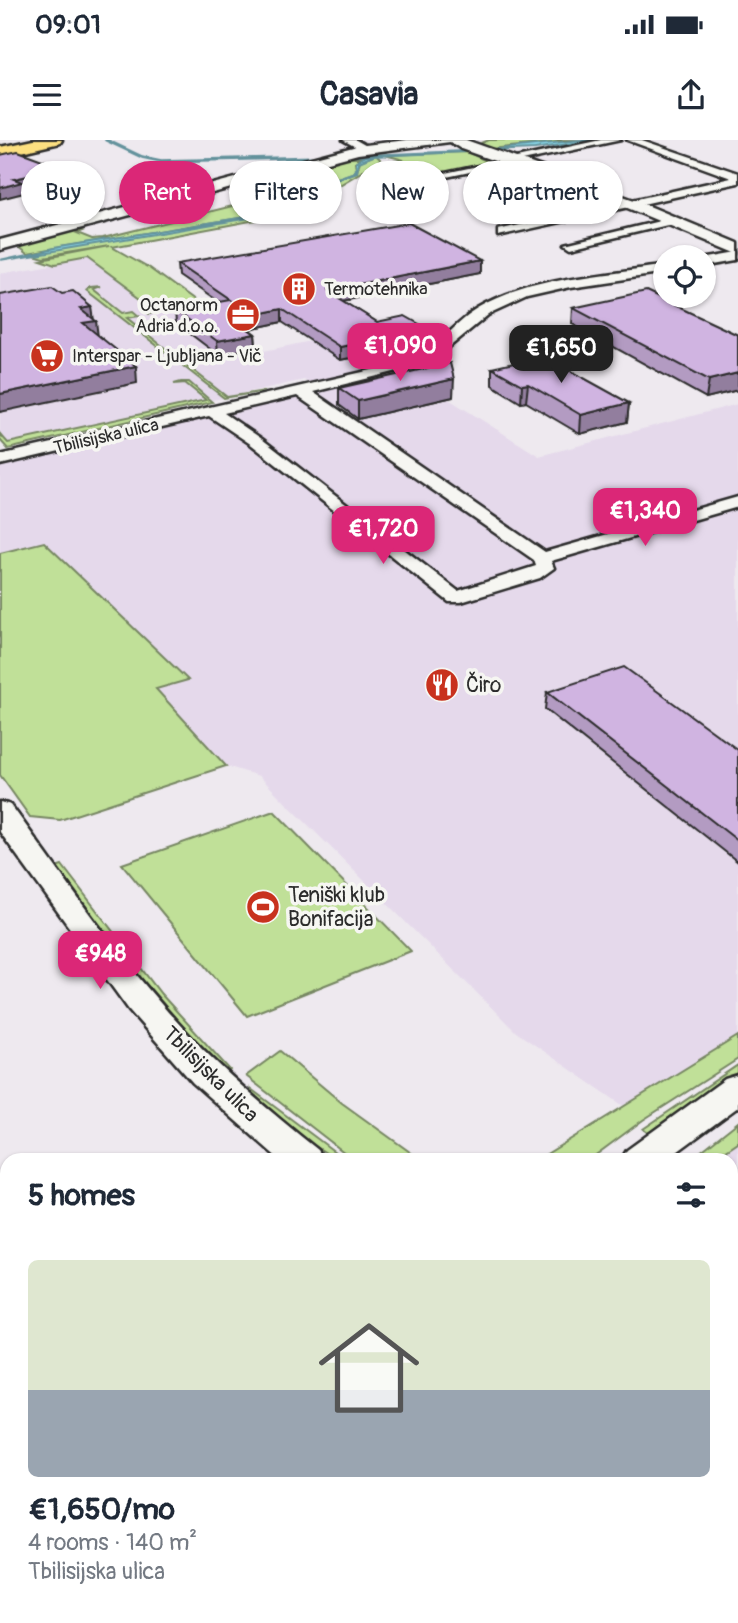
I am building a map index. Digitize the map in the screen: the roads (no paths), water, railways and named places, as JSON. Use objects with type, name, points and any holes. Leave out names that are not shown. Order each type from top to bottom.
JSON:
[{"type":"main road","points":[[0,152],[54,140]]},
{"type":"street","points":[[0,245],[314,161],[348,146],[365,148],[444,140]]},
{"type":"street","points":[[516,161],[616,140]]},
{"type":"street","points":[[632,140],[738,179]]},
{"type":"street","points":[[460,143],[508,161]]},
{"type":"street","points":[[502,233],[738,179]]},
{"type":"street","points":[[623,201],[738,249]]},
{"type":"street","points":[[571,244],[672,221]]},
{"type":"street","points":[[716,260],[738,256]]},
{"type":"street","points":[[553,288],[653,271]]},
{"type":"street","name":"Tbilisijska ulica","points":[[0,460],[425,361],[452,342],[481,313],[505,301],[553,288]]},
{"type":"street","points":[[212,411],[257,442],[455,598],[534,574],[545,568],[542,558],[307,394],[299,392]]},
{"type":"street","points":[[542,558],[738,502]]},
{"type":"street","name":"Tbilisijska ulica","points":[[0,811],[101,948],[175,1042],[222,1090],[297,1153]]},
{"type":"street","points":[[650,1153],[738,1088]]},
{"type":"water","points":[[595,140],[535,149],[373,156],[356,161],[368,155],[490,150]]},
{"type":"water","points":[[202,224],[214,224],[0,260],[59,247]]},
{"type":"waterway","points":[[106,140],[142,157],[161,161],[322,157]]},
{"type":"waterway","points":[[344,156],[370,155]]},
{"type":"place","name":"Termotehnika","points":[[299,289]]},
{"type":"place","name":"Octanorm Adria d.o.o.","points":[[243,315]]},
{"type":"place","name":"Interspar - Ljubljana - Vič","points":[[47,356]]},
{"type":"place","name":"Čiro","points":[[442,685]]},
{"type":"place","name":"Teniški klub Bonifacija","points":[[263,907]]}]
